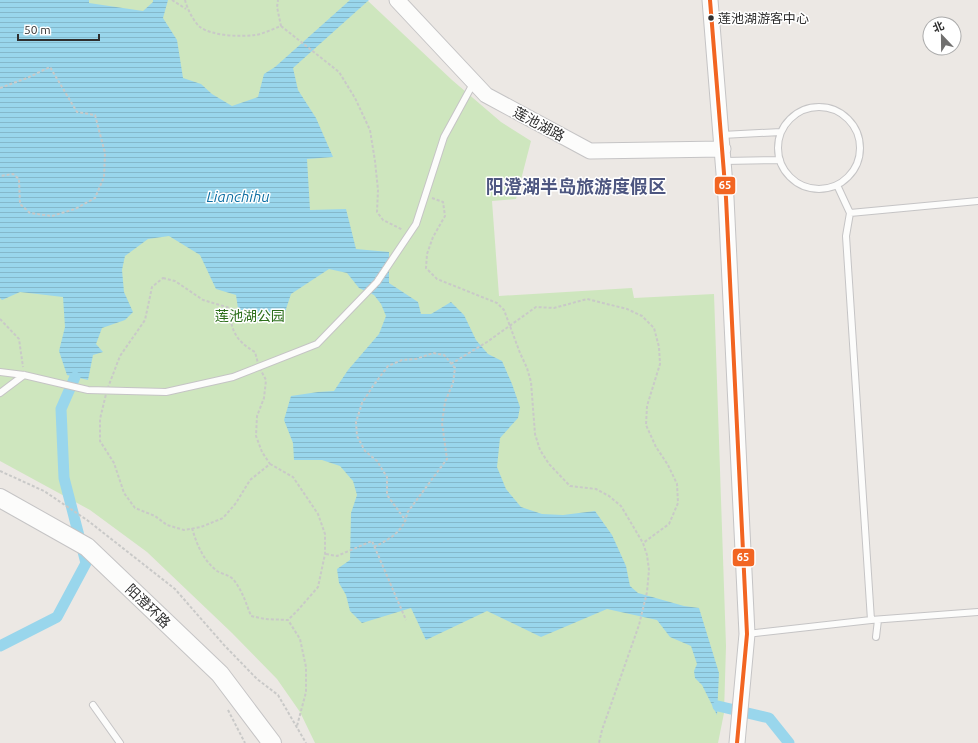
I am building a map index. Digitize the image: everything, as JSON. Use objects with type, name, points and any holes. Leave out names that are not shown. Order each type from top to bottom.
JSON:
[{"type":"main road","name":"阳澄环路","points":[[0,498],[87,547],[220,674],[272,743]]},
{"type":"street","name":"莲池湖路","points":[[397,0],[486,95],[590,152],[723,148]]},
{"type":"street","points":[[710,0],[723,148],[747,634],[737,739]]},
{"type":"lane","points":[[0,372],[24,375],[88,390],[166,392],[233,377],[317,344],[377,282],[416,224],[444,137],[474,82]]},
{"type":"lane","points":[[824,107],[837,111],[848,118],[856,128],[860,141],[860,153],[856,166],[849,176],[837,185],[824,189],[810,188],[797,182],[786,173],[780,160],[778,146],[781,132],[789,120],[799,112],[811,108],[824,107]]},
{"type":"lane","points":[[723,148],[781,132]]},
{"type":"lane","points":[[723,148],[780,160]]},
{"type":"lane","points":[[837,185],[850,213],[846,236],[876,637]]},
{"type":"lane","points":[[850,213],[978,201]]},
{"type":"lane","points":[[0,393],[24,375]]},
{"type":"lane","points":[[747,634],[875,620],[978,612]]},
{"type":"lane","points":[[93,705],[120,743]]},
{"type":"path","points":[[172,0],[187,10],[200,26],[217,34],[236,36],[256,35],[281,26]]},
{"type":"path","points":[[185,0],[187,10]]},
{"type":"path","points":[[278,0],[277,7],[281,26],[297,37],[339,72],[355,98],[370,130],[376,168],[377,212],[383,220],[410,233]]},
{"type":"path","points":[[0,88],[27,78],[50,67],[77,112],[95,115],[105,153],[104,177],[95,198],[75,209],[52,216],[30,213],[20,204],[19,179],[13,174],[0,176]]},
{"type":"path","points":[[425,196],[443,202],[445,216],[433,237],[427,254],[426,268],[437,279],[497,302],[504,310],[531,382],[535,434],[540,450],[549,464],[570,486],[596,489],[609,496],[621,506],[643,542],[649,570],[647,592],[639,624],[602,730],[599,743]]},
{"type":"path","points":[[192,528],[196,542],[206,562],[218,572],[232,578],[241,592],[251,616],[288,620],[318,587],[325,554],[325,534],[318,514],[293,477],[270,464],[262,452],[256,436],[257,416],[264,398],[266,380],[259,367],[255,352],[242,345],[235,336],[230,320],[230,308],[203,300],[175,281],[163,278],[152,287],[145,320],[120,356],[107,390],[100,419],[100,441],[114,463],[124,493],[136,508],[155,516],[167,526],[184,530],[192,528],[201,527],[223,518],[236,503],[250,480],[270,464]]},
{"type":"path","points":[[452,364],[487,342],[536,307],[554,308],[587,298],[627,309],[642,316],[654,328],[659,347],[660,364],[647,406],[646,426],[677,484],[678,503],[669,524],[643,542]]},
{"type":"path","points":[[0,319],[19,339],[24,375]]},
{"type":"path","points":[[374,547],[391,539],[406,521],[407,514],[447,459],[442,423],[445,402],[453,382],[455,368],[444,355],[433,353],[416,359],[402,360],[388,366],[362,404],[356,422],[356,436],[365,451],[377,461],[387,477],[387,495],[406,521]]},
{"type":"path","points":[[0,470],[45,492],[87,520],[175,589],[257,679],[278,695],[306,743]]},
{"type":"path","points":[[325,554],[337,556],[372,541],[406,620]]},
{"type":"path","points":[[288,620],[300,639],[306,667],[306,692],[297,727]]},
{"type":"path","points":[[226,706],[244,743]]},
{"type":"green space","name":"莲池湖公园","points":[[0,0],[367,0],[452,80],[501,122],[531,141],[516,199],[492,201],[499,296],[632,288],[634,298],[714,294],[726,646],[724,713],[718,743],[315,743],[300,712],[277,679],[232,633],[147,552],[90,510],[0,461]]},
{"type":"water","name":"Lianchihu","points":[[0,0],[89,0],[89,3],[143,11],[153,2],[153,0],[168,0],[163,18],[177,40],[183,78],[201,84],[212,94],[232,106],[258,97],[264,74],[275,67],[350,0],[369,0],[293,68],[298,90],[316,118],[333,157],[307,159],[310,210],[346,209],[356,249],[389,252],[389,283],[418,302],[421,314],[431,314],[451,302],[464,315],[476,340],[488,354],[502,361],[520,407],[518,418],[500,438],[497,467],[506,489],[521,507],[542,514],[563,515],[595,511],[612,535],[626,566],[630,586],[638,593],[684,606],[699,608],[719,673],[717,715],[702,685],[695,678],[694,671],[697,664],[691,646],[670,637],[657,620],[607,609],[541,637],[487,611],[426,640],[411,608],[362,623],[350,611],[346,595],[339,583],[337,569],[350,560],[351,513],[357,495],[353,481],[340,466],[322,460],[294,460],[293,443],[284,420],[291,396],[334,391],[348,370],[379,334],[386,316],[381,304],[374,295],[359,288],[347,273],[329,269],[291,294],[285,312],[276,314],[263,321],[240,322],[236,295],[216,289],[200,255],[169,236],[148,239],[125,256],[122,270],[124,292],[133,312],[125,320],[102,328],[96,344],[103,352],[93,355],[88,380],[67,375],[59,351],[65,327],[63,297],[20,292],[2,300],[0,298]]},
{"type":"waterway","points":[[0,646],[57,617],[86,563],[64,478],[61,409],[75,377]]},
{"type":"waterway","points":[[718,706],[769,718],[789,743]]},
{"type":"transit line","name":"65","points":[[710,0],[726,198],[747,634],[737,743]]},
{"type":"place","name":"莲池湖游客中心","points":[[711,18]]},
{"type":"district","name":"阳澄湖半岛旅游度假区","points":[[576,186]]}]
